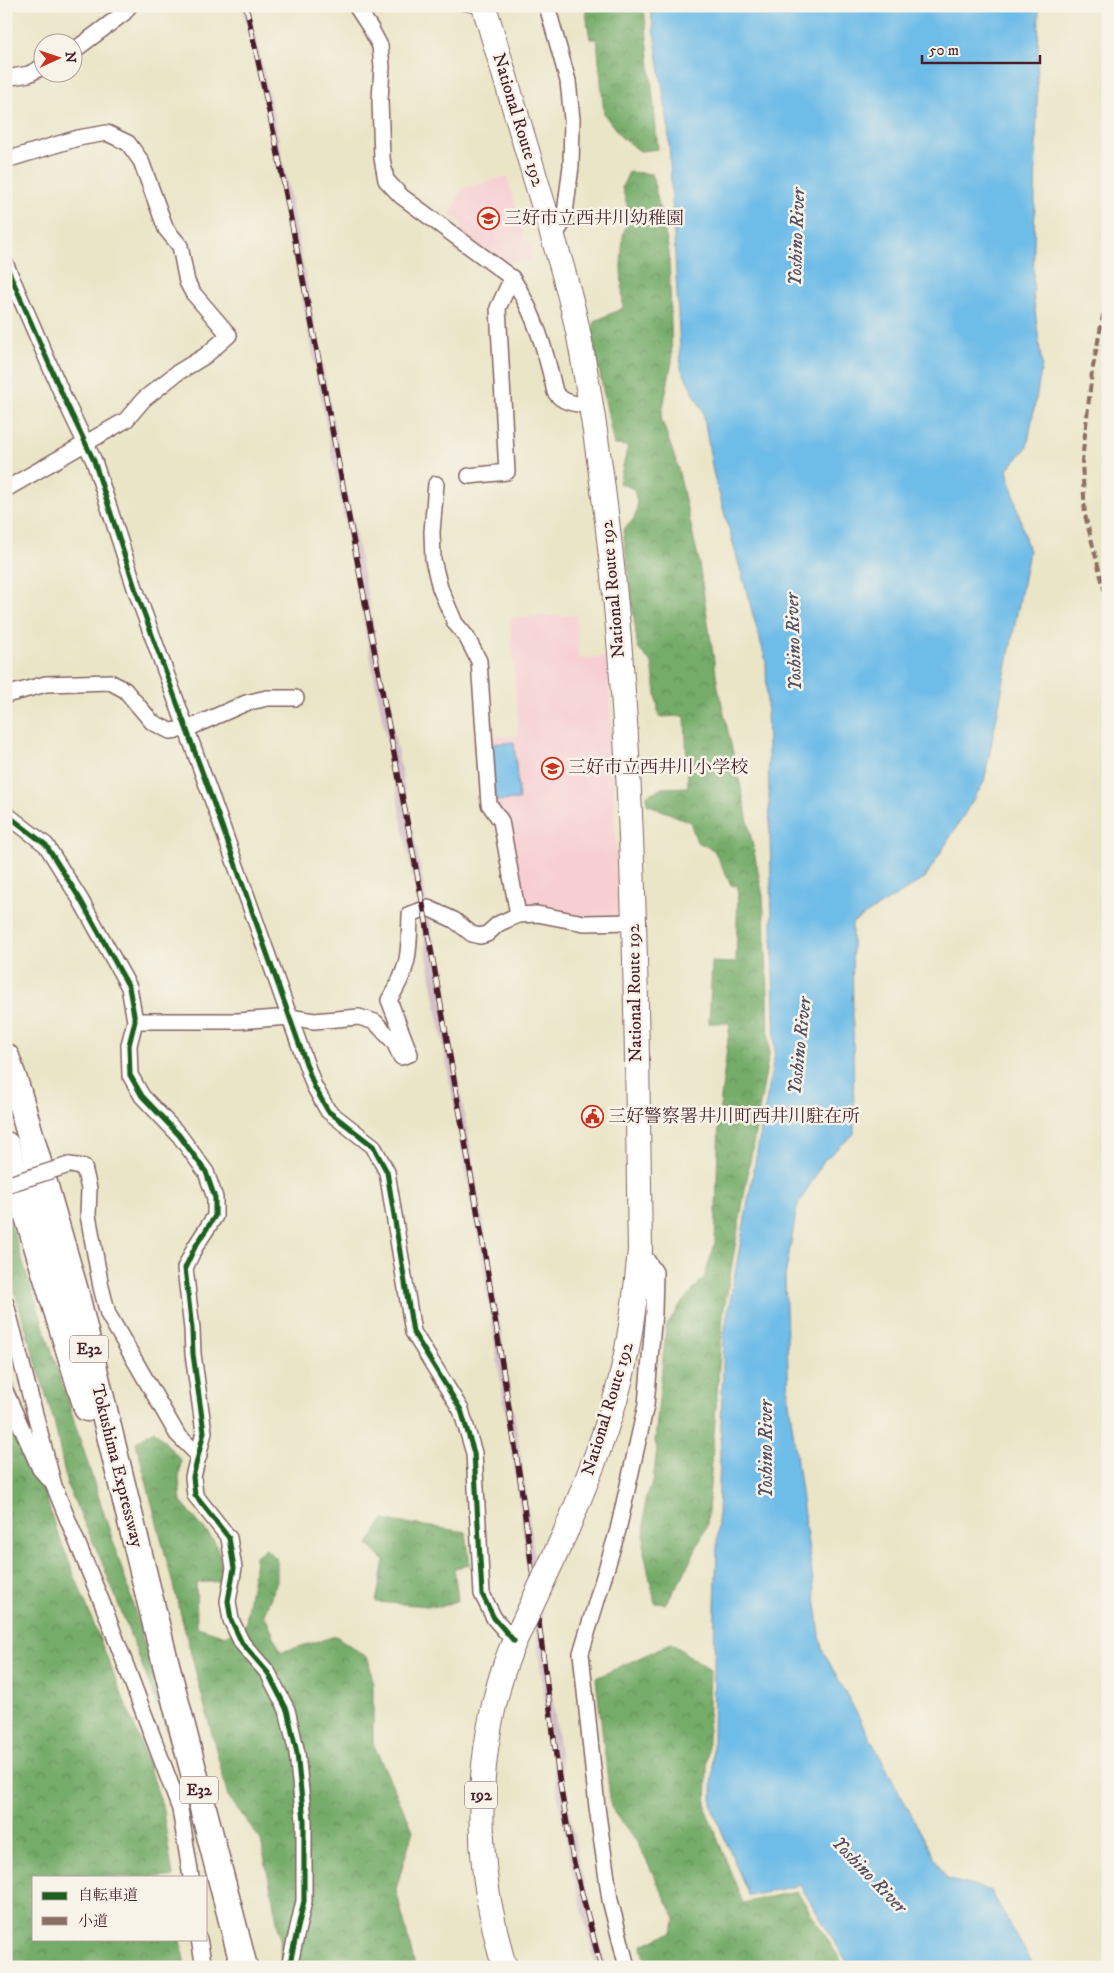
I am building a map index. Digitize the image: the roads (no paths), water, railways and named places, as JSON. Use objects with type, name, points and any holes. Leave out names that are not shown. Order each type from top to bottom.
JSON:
[{"type":"highway","name":"National Route 192","points":[[484,6],[570,293],[592,406],[601,466],[619,634],[630,799],[640,1250],[636,1294],[621,1378],[594,1464],[567,1529],[518,1633],[499,1684],[488,1734],[482,1774],[482,1860],[490,1909],[505,1967]]},
{"type":"highway","name":"Tokushima Expressway","points":[[6,1057],[17,1089],[75,1291],[161,1645],[244,1967]]},
{"type":"highway","name":"Tokushima Expressway","points":[[6,1146],[161,1645]]},
{"type":"street","points":[[82,45],[109,25],[129,6]]},
{"type":"street","points":[[356,6],[380,46],[382,67],[380,100],[382,158],[386,180],[401,196],[512,278],[521,291],[545,347],[555,392],[559,398],[568,402],[592,406]]},
{"type":"street","points":[[547,6],[568,81],[572,119],[571,166],[564,221],[553,238]]},
{"type":"street","points":[[6,78],[32,72]]},
{"type":"street","points":[[6,160],[78,138],[107,133],[128,143],[141,161],[166,229],[180,246],[187,282],[193,293],[229,335],[205,356],[144,399],[126,420],[6,489]]},
{"type":"street","points":[[6,265],[62,396],[94,461],[136,591],[314,1086],[328,1111],[373,1146],[387,1172],[413,1332],[461,1410],[474,1453],[482,1594],[494,1618],[518,1633]]},
{"type":"street","points":[[469,476],[507,472],[498,308],[512,278]]},
{"type":"street","points":[[436,484],[432,532],[433,560],[440,588],[455,622],[466,636],[479,660],[489,804],[501,821],[518,915]]},
{"type":"street","points":[[6,695],[46,684],[110,682],[125,690],[152,722],[170,732],[187,729],[246,703],[267,698],[296,698]]},
{"type":"street","points":[[6,814],[46,845],[80,899],[129,987],[135,1021],[129,1045],[130,1075],[142,1096],[179,1135],[206,1172],[215,1198],[215,1216],[195,1247],[185,1268],[193,1354],[204,1432],[193,1477],[195,1495],[229,1538],[234,1568],[228,1601],[231,1620],[242,1643],[268,1673],[287,1710],[297,1754],[304,1820],[304,1901],[289,1967]]},
{"type":"street","points":[[135,1021],[238,1021],[289,1018],[314,1021],[368,1018],[375,1022],[394,1042],[401,1056],[410,1054],[389,1000],[402,979],[409,954],[410,914],[428,908],[454,920],[472,934],[480,936],[487,934],[498,924],[518,915],[537,914],[584,922],[633,922]]},
{"type":"street","points":[[6,1185],[68,1165],[84,1167],[89,1189],[88,1214],[101,1287],[108,1314],[178,1434],[199,1456]]},
{"type":"street","points":[[628,1967],[610,1900],[581,1653],[618,1530],[646,1405],[654,1312],[655,1272],[640,1250]]},
{"type":"street","points":[[6,1304],[54,1486],[103,1605],[180,1809],[190,1876]]},
{"type":"street","points":[[6,1393],[40,1469],[54,1486]]},
{"type":"street","points":[[199,1940],[204,1967]]},
{"type":"lane","points":[[463,6],[473,8],[484,6]]},
{"type":"water","name":"Yoshino River","points":[[650,6],[1039,6],[1033,294],[1042,366],[1027,447],[1007,470],[1029,552],[984,782],[925,878],[852,923],[854,1134],[824,1160],[797,1207],[785,1277],[789,1402],[822,1649],[946,1879],[991,1891],[1034,1967],[850,1967],[800,1885],[749,1896],[712,1808],[715,1608],[724,1334],[775,1053],[766,661],[713,472],[703,411],[681,368],[668,124]]},
{"type":"water","points":[[514,742],[519,800],[495,801],[491,744]]},
{"type":"railway","points":[[246,6],[275,139],[319,361],[424,910],[484,1249],[521,1485],[559,1778],[573,1859],[601,1967]]},
{"type":"place","name":"三好市立西井川幼稚園","points":[[488,219]]},
{"type":"place","name":"三好市立西井川小学校","points":[[552,768]]},
{"type":"place","name":"三好警察署井川町西井川駐在所","points":[[592,1117]]}]
